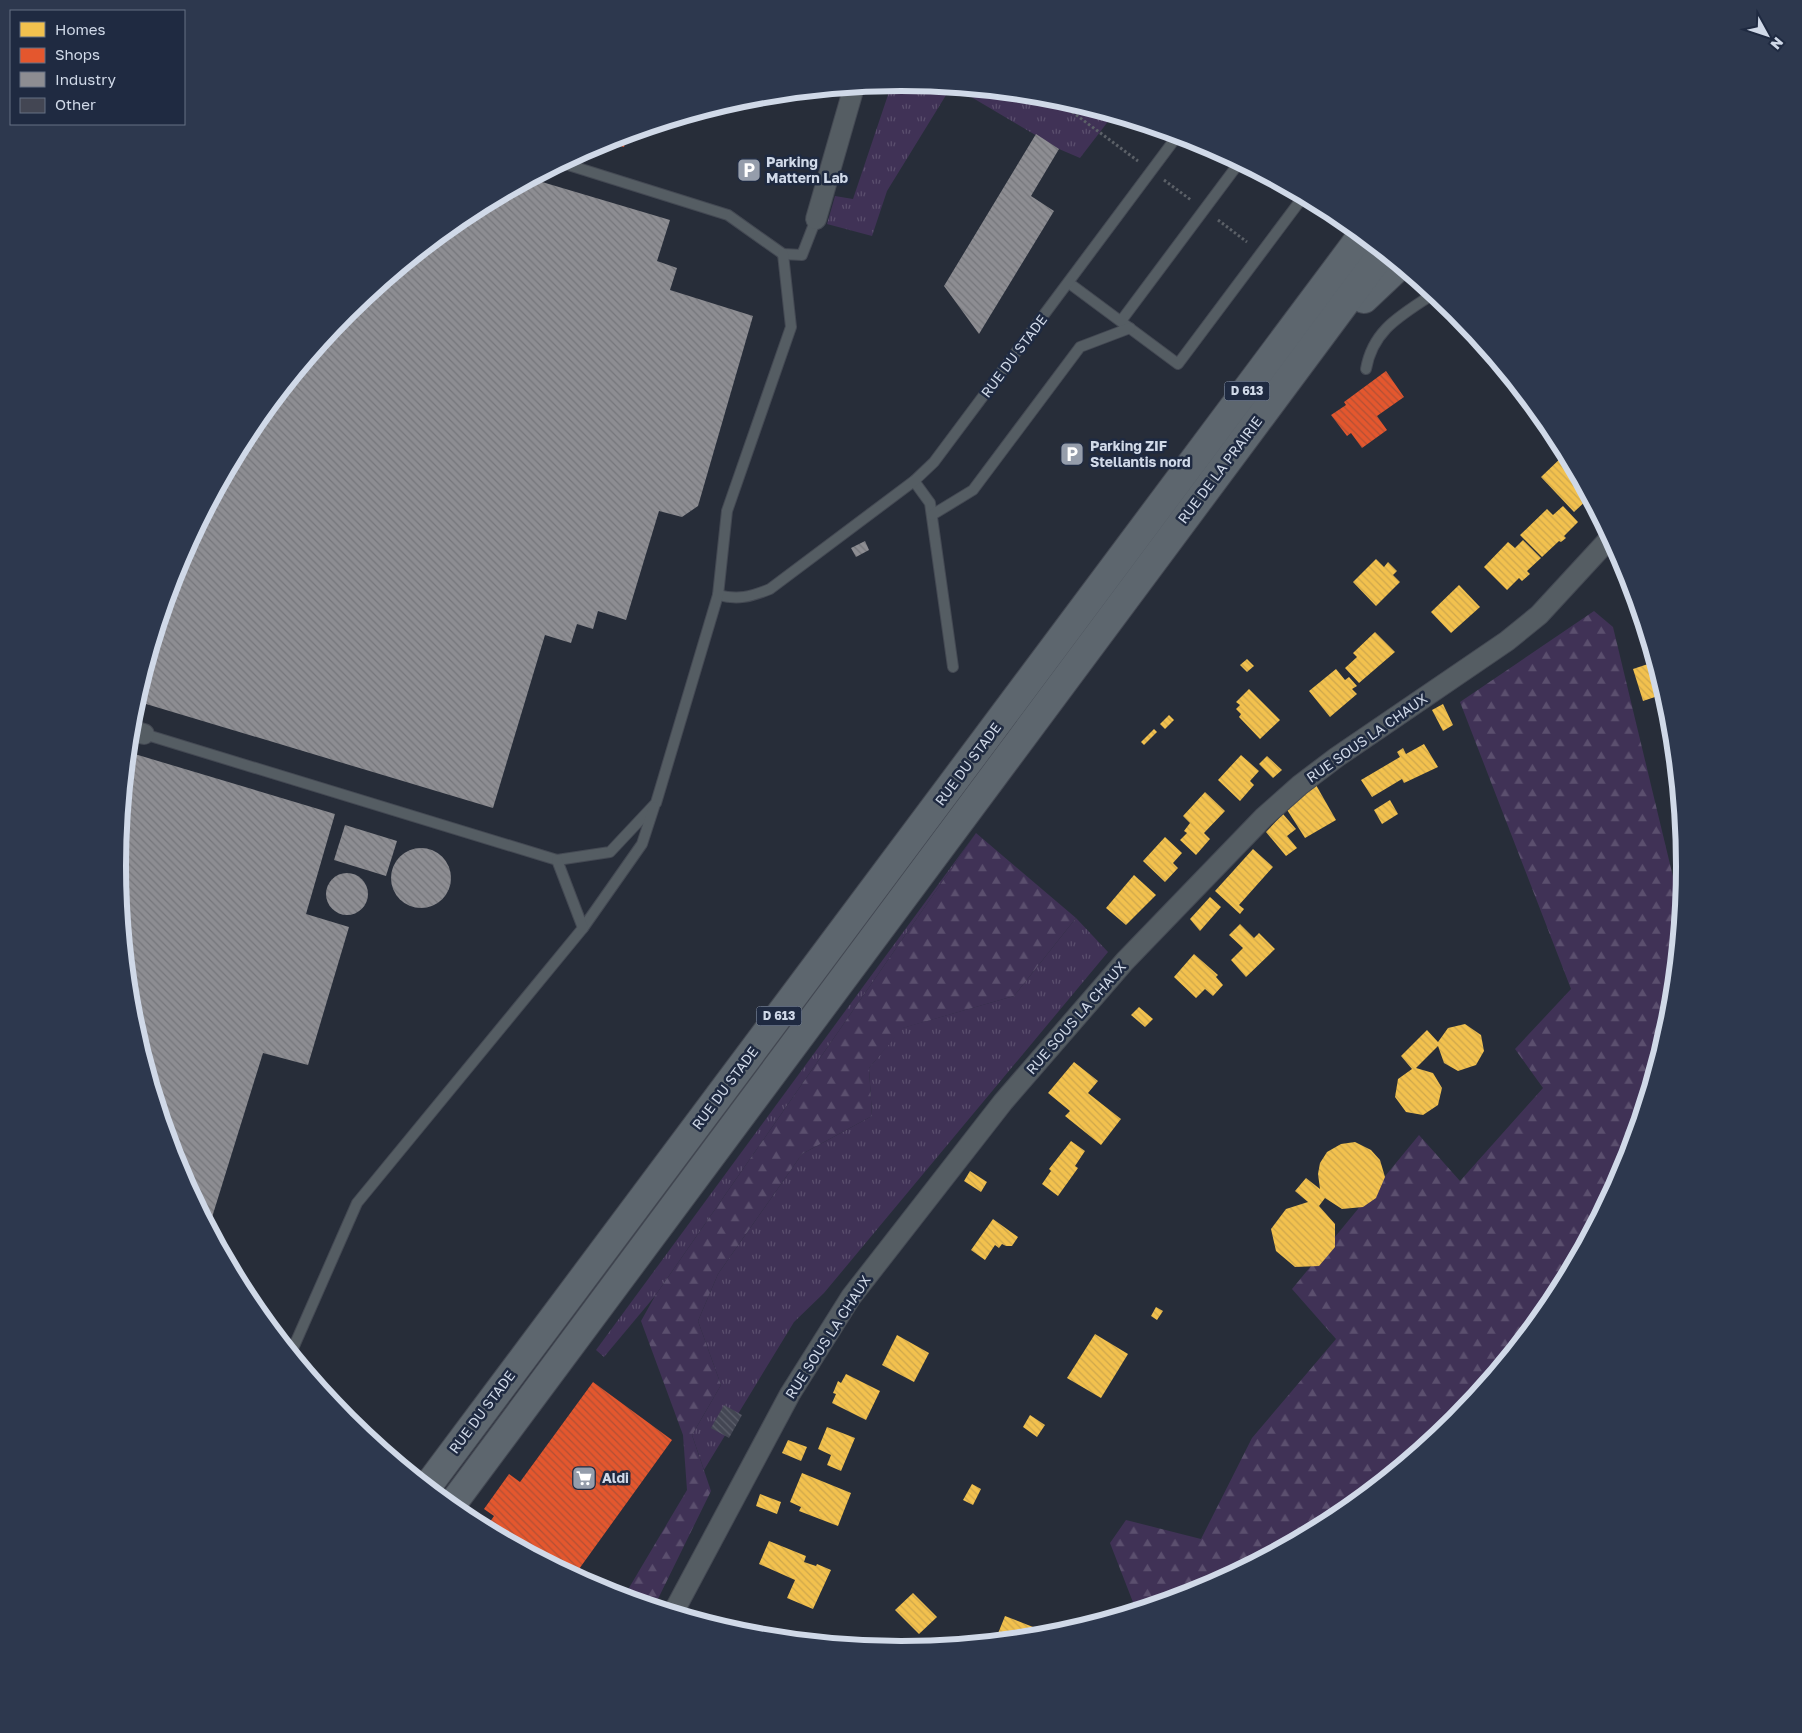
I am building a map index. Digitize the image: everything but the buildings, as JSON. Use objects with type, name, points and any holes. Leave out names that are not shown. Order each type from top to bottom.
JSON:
[{"type":"main road","name":"RUE DE LA PRAIRIE","points":[[1132,546],[1358,240]]},
{"type":"main road","name":"RUE DE LA PRAIRIE","points":[[1147,568],[1380,257]]},
{"type":"main road","points":[[1305,356],[1395,270]]},
{"type":"main road","name":"RUE DU STADE","points":[[430,1482],[1132,546]]},
{"type":"main road","name":"RUE DU STADE","points":[[455,1500],[1147,568]]},
{"type":"street","points":[[816,219],[852,93]]},
{"type":"street","name":"RUE SOUS LA CHAUX","points":[[676,1608],[790,1394],[851,1297],[1003,1102],[1125,961],[1264,817],[1300,785],[1507,641],[1539,615],[1605,544]]},
{"type":"lane","name":"RUE DU STADE","points":[[718,595],[736,599],[749,598],[770,588],[914,481],[934,462],[1174,141]]},
{"type":"lane","points":[[570,166],[728,215],[783,254],[802,255],[816,219]]},
{"type":"lane","points":[[1121,321],[1236,167]]},
{"type":"lane","points":[[1069,283],[1178,364],[1299,201]]},
{"type":"lane","points":[[293,1347],[356,1203],[583,928],[642,844],[718,595],[727,511],[790,327],[783,254]]},
{"type":"lane","points":[[1366,369],[1368,358],[1386,326],[1427,298]]},
{"type":"lane","points":[[932,515],[973,490],[1080,347],[1130,328]]},
{"type":"lane","points":[[914,481],[930,503],[953,667]]},
{"type":"lane","points":[[138,732],[557,860],[610,852],[656,803]]},
{"type":"lane","points":[[557,860],[583,928]]},
{"type":"path","points":[[1068,110],[1142,164]]},
{"type":"green space","points":[[889,91],[947,93],[887,191],[872,236],[827,224],[835,196],[853,199]]},
{"type":"green space","points":[[967,94],[1052,106],[1109,120],[1080,158],[1059,149]]},
{"type":"green space","points":[[1594,611],[1613,627],[1676,887],[1670,968],[1650,1067],[1635,1116],[1617,1163],[1596,1209],[1546,1297],[1484,1378],[1449,1415],[1373,1482],[1289,1538],[1244,1562],[1198,1583],[1134,1606],[1110,1543],[1126,1520],[1201,1539],[1252,1438],[1336,1339],[1292,1289],[1419,1135],[1460,1181],[1543,1088],[1515,1049],[1571,989],[1460,702]]},
{"type":"green space","points":[[976,833],[655,1296],[604,1357],[596,1350]]},
{"type":"green space","points":[[976,833],[1076,918],[1014,996],[903,1028],[869,1068],[872,1116],[802,1154],[718,1274],[698,1321],[721,1385],[692,1435],[711,1491],[656,1602],[627,1592],[687,1490],[683,1435],[641,1321],[655,1296]]},
{"type":"green space","points":[[1076,918],[1108,952],[824,1293],[794,1322],[704,1470],[692,1435],[721,1385],[698,1321],[718,1274],[802,1154],[872,1116],[869,1068],[902,1028],[1014,996]]},
{"type":"place","name":"Parking Mattern Lab","points":[[749,170]]},
{"type":"place","name":"Parking ZIF Stellantis nord","points":[[1072,454]]},
{"type":"place","name":"Aldi","points":[[584,1478]]}]
